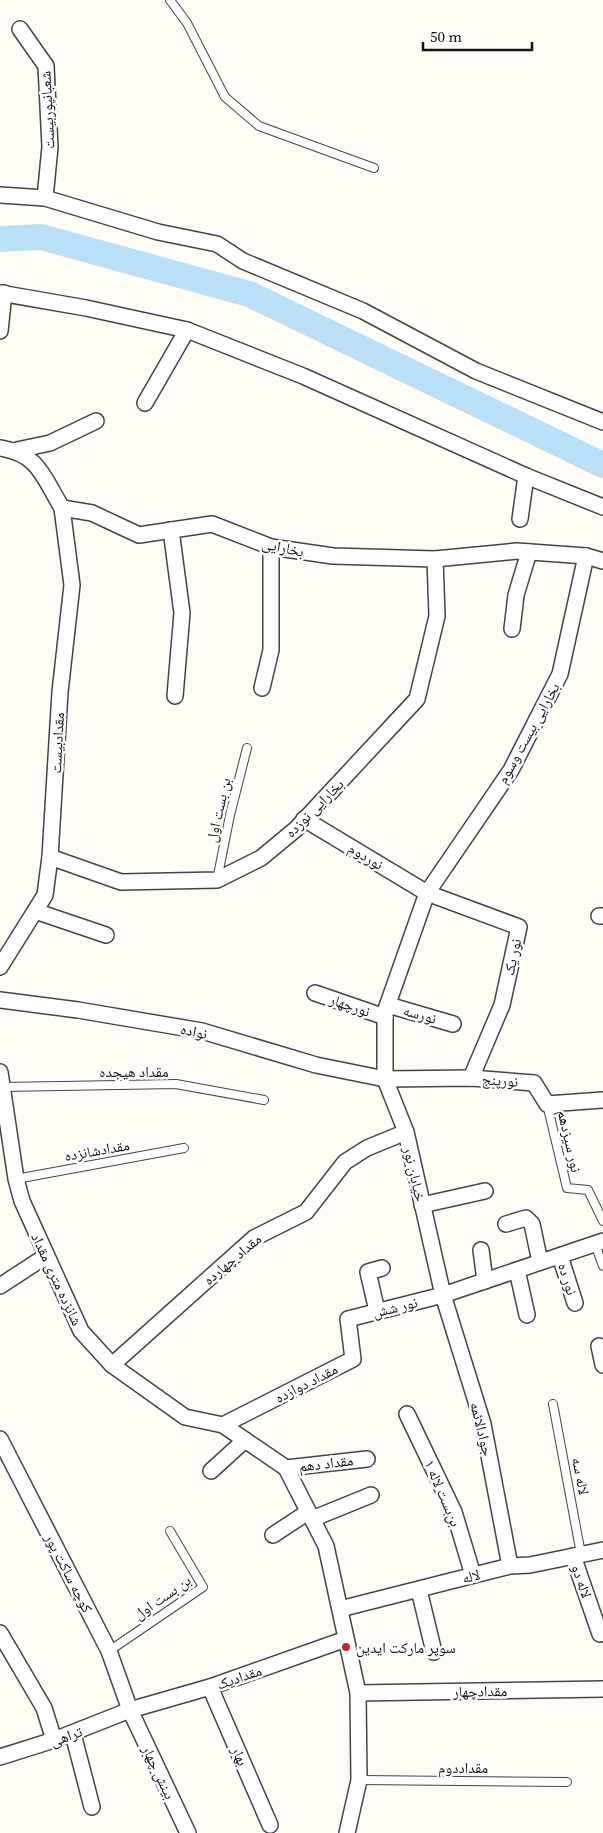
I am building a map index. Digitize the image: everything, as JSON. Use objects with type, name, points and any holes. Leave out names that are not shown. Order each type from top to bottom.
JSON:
[{"type":"street","name":"شعبانپوربیست","points":[[20,29],[46,66],[50,147],[45,198]]},
{"type":"street","points":[[0,195],[45,198],[158,232],[217,244],[243,261],[363,311],[476,371],[603,422]]},
{"type":"street","points":[[0,331],[2,293],[187,330],[303,376],[526,476],[603,507]]},
{"type":"street","points":[[145,403],[187,330]]},
{"type":"street","points":[[0,448],[17,450],[50,443],[96,420]]},
{"type":"street","points":[[17,450],[34,462],[62,508]]},
{"type":"street","points":[[520,519],[526,476]]},
{"type":"street","name":"بخارایی","points":[[62,508],[92,513],[139,535],[212,524],[271,547],[333,556],[435,559],[529,552],[586,556],[603,561]]},
{"type":"street","name":"مقدادبیست","points":[[0,968],[45,895],[50,857],[60,692],[72,585],[62,508]]},
{"type":"street","points":[[171,530],[182,614],[175,696]]},
{"type":"street","points":[[262,688],[271,650],[271,547]]},
{"type":"street","points":[[512,629],[516,595],[529,552]]},
{"type":"street","name":"بخارایی بیست وسوم","points":[[427,892],[510,770],[560,674],[586,556]]},
{"type":"street","name":"بخارایی نوزده","points":[[50,857],[121,882],[217,880],[260,858],[304,820],[417,699],[437,616],[435,559]]},
{"type":"street","name":"نوردوم","points":[[304,820],[427,892]]},
{"type":"street","name":"خیابان نور","points":[[427,892],[386,1011],[385,1079],[406,1132],[443,1295]]},
{"type":"street","name":"نور یک","points":[[427,892],[519,927],[502,1006],[471,1078]]},
{"type":"street","points":[[35,911],[106,935]]},
{"type":"street","name":"نورچهار","points":[[315,993],[386,1011]]},
{"type":"street","name":"نواده","points":[[0,1000],[78,1010],[202,1032],[316,1065],[385,1079]]},
{"type":"street","name":"نورسه","points":[[386,1011],[453,1024]]},
{"type":"street","name":"شانزده متری مقداد","points":[[0,1072],[16,1179],[22,1201],[82,1331],[112,1365],[185,1417],[223,1425],[286,1468],[326,1546],[358,1693],[359,1780],[348,1833]]},
{"type":"street","name":"نورپنج","points":[[385,1079],[471,1078],[534,1083],[547,1104]]},
{"type":"street","points":[[547,1104],[603,1100]]},
{"type":"street","name":"مقداد چهارده","points":[[112,1365],[254,1238],[306,1212],[345,1162],[367,1148],[406,1132]]},
{"type":"street","points":[[422,1204],[485,1191]]},
{"type":"street","points":[[506,1224],[526,1218],[532,1224],[540,1262]]},
{"type":"street","points":[[443,1295],[599,1242]]},
{"type":"street","points":[[481,1250],[485,1281]]},
{"type":"street","points":[[0,1286],[46,1256]]},
{"type":"street","name":"نور ده","points":[[560,1256],[575,1303]]},
{"type":"street","points":[[378,1311],[368,1272],[382,1268]]},
{"type":"street","points":[[517,1270],[527,1315]]},
{"type":"street","name":"نور شش","points":[[348,1319],[443,1295]]},
{"type":"street","name":"جوادالائمه","points":[[443,1295],[483,1424],[510,1566]]},
{"type":"street","name":"مقداد دوازده","points":[[223,1425],[353,1359],[348,1319]]},
{"type":"street","points":[[599,1346],[603,1365]]},
{"type":"street","name":"بن‌بست لاله ۱","points":[[407,1414],[454,1512],[473,1575]]},
{"type":"street","name":"کوچه ساکت پور","points":[[0,1439],[109,1650],[130,1710]]},
{"type":"street","points":[[211,1471],[245,1440]]},
{"type":"street","name":"مقداد دهم","points":[[286,1468],[367,1459]]},
{"type":"street","points":[[273,1535],[310,1515],[371,1495]]},
{"type":"street","name":"لاله","points":[[340,1609],[510,1566],[530,1565],[603,1550]]},
{"type":"street","name":"لاله دو","points":[[577,1555],[600,1634]]},
{"type":"street","points":[[419,1590],[434,1652]]},
{"type":"street","points":[[0,1633],[44,1708],[54,1740]]},
{"type":"street","name":"مقدادیک","points":[[130,1710],[210,1686],[346,1639]]},
{"type":"street","name":"بهار","points":[[210,1686],[270,1825]]},
{"type":"street","name":"مقدادچهار","points":[[358,1693],[603,1689]]},
{"type":"street","name":"تراهی","points":[[0,1757],[73,1734],[130,1710]]},
{"type":"street","name":"بینش چهار","points":[[130,1710],[188,1833]]},
{"type":"street","points":[[73,1734],[92,1807]]},
{"type":"lane","points":[[170,0],[187,23],[226,97],[259,126],[374,168]]},
{"type":"lane","name":"بن بست اول","points":[[217,880],[230,815],[247,748]]},
{"type":"lane","name":"مقداد هیجده","points":[[3,1088],[176,1084],[264,1100]]},
{"type":"lane","name":"نور سیزدهم","points":[[547,1104],[567,1188],[588,1190],[603,1221]]},
{"type":"lane","name":"مقدادشانزده","points":[[16,1179],[184,1148]]},
{"type":"lane","points":[[599,1242],[603,1266]]},
{"type":"lane","name":"لاله سه","points":[[553,1404],[577,1555]]},
{"type":"lane","name":"بن بست اول","points":[[109,1650],[203,1587],[170,1531]]},
{"type":"lane","name":"مقداددوم","points":[[359,1780],[567,1782]]},
{"type":"waterway","points":[[0,239],[41,237],[249,294],[603,465]]},
{"type":"place","name":"سوپر مارکت ایدین","points":[[346,1647]]}]
